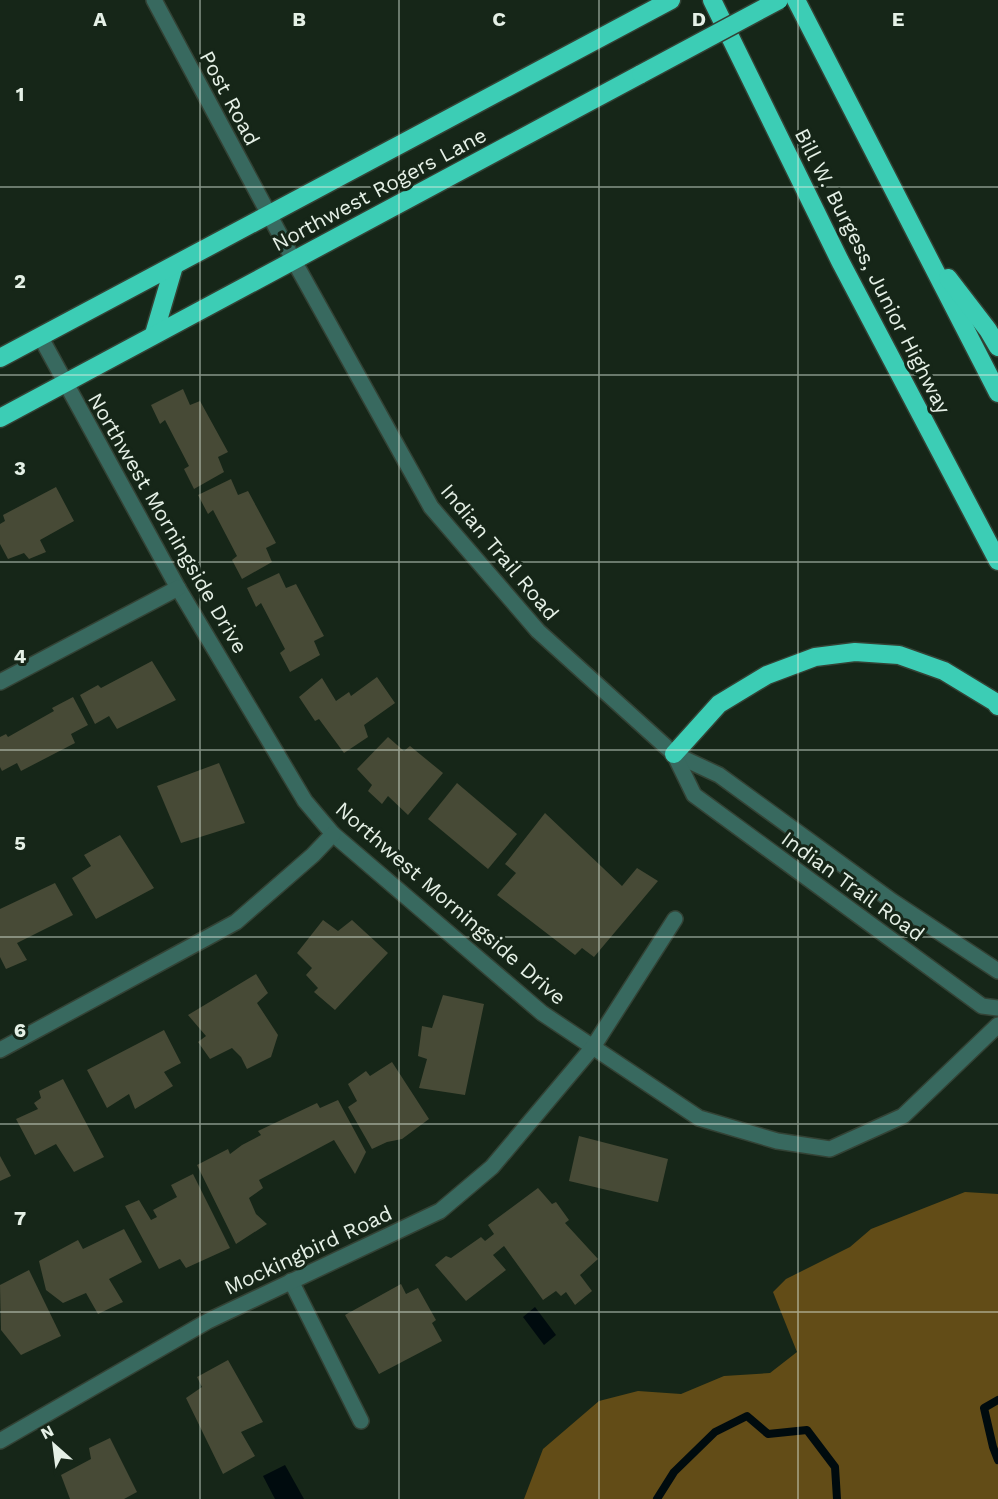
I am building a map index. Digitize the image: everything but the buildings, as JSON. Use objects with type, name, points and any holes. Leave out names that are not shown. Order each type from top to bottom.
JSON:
[{"type":"highway","name":"Northwest Rogers Lane","points":[[0,358],[672,0]]},
{"type":"highway","name":"Bill W. Burgess, Junior Highway","points":[[712,0],[840,261],[998,561]]},
{"type":"highway","name":"Northwest Rogers Lane","points":[[0,418],[779,0]]},
{"type":"highway","points":[[796,0],[998,393]]},
{"type":"highway","points":[[921,243],[988,330],[998,347]]},
{"type":"highway","points":[[154,334],[174,266]]},
{"type":"highway","points":[[674,754],[719,704],[767,675],[814,657],[855,652],[899,655],[944,671],[998,705]]},
{"type":"street","name":"Post Road","points":[[154,0],[270,215]]},
{"type":"street","name":"Indian Trail Road","points":[[270,215],[431,507],[538,631],[674,754],[719,775],[892,900],[998,971]]},
{"type":"street","name":"Northwest Morningside Drive","points":[[40,336],[178,588],[305,801],[333,834],[542,1013],[699,1118],[777,1141],[830,1149],[903,1116],[998,1025]]},
{"type":"street","points":[[0,681],[178,588]]},
{"type":"street","name":"Indian Trail Road","points":[[674,754],[694,795],[982,1006],[998,1008]]},
{"type":"street","points":[[0,1050],[236,922],[313,855],[333,834]]},
{"type":"street","name":"Mockingbird Road","points":[[0,1441],[208,1321],[440,1210],[492,1167],[593,1047],[675,919]]},
{"type":"street","points":[[291,1281],[361,1420]]},
{"type":"shaded area","points":[[965,1192],[998,1194],[998,1499],[524,1499],[543,1449],[599,1401],[638,1391],[681,1394],[724,1376],[770,1373],[797,1352],[773,1292],[786,1279],[850,1247],[871,1229]]},
{"type":"shaded area","points":[[535,1307],[556,1335],[544,1345],[523,1317]]},
{"type":"shaded area","points":[[285,1465],[304,1499],[275,1499],[263,1476]]},
{"type":"waterway","points":[[998,1400],[984,1408],[998,1460]]},
{"type":"waterway","points":[[657,1499],[674,1472],[715,1432],[747,1416],[768,1434],[807,1430],[835,1467],[837,1499]]}]
